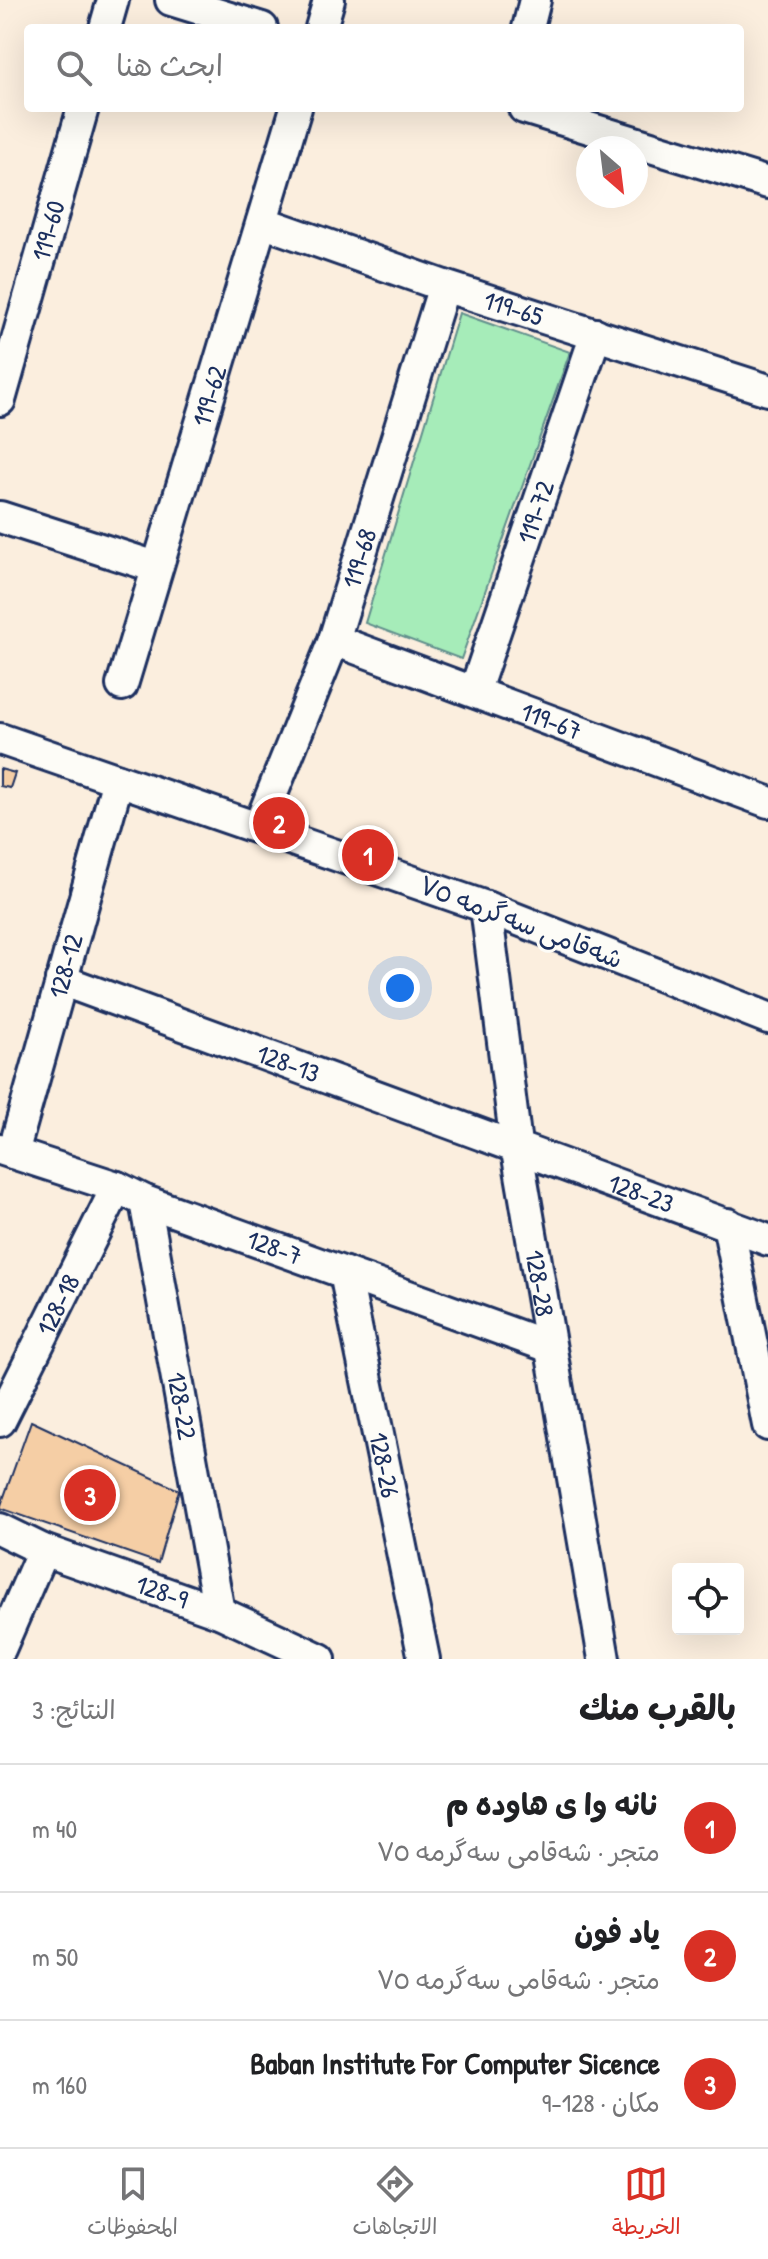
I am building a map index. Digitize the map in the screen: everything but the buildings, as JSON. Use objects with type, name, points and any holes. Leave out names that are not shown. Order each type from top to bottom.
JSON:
[{"type":"street","points":[[106,24],[113,0]]},
{"type":"street","points":[[171,0],[249,24]]},
{"type":"street","points":[[322,24],[329,0]]},
{"type":"street","points":[[529,24],[535,0]]},
{"type":"street","name":"119-60","points":[[0,400],[82,112]]},
{"type":"street","name":"119-62","points":[[122,685],[295,112]]},
{"type":"street","points":[[537,112],[768,183]]},
{"type":"street","name":"119-65","points":[[262,222],[444,286],[768,390]]},
{"type":"street","name":"119-68","points":[[259,826],[334,640],[444,286]]},
{"type":"street","name":"119-72","points":[[475,690],[596,334]]},
{"type":"street","points":[[0,517],[156,567]]},
{"type":"street","name":"119-67","points":[[334,640],[475,690],[768,802]]},
{"type":"street","name":"شەقامی سەگرمە ٧٥","points":[[0,739],[486,907],[768,1018]]},
{"type":"street","name":"128-12","points":[[6,1151],[61,980],[118,780]]},
{"type":"street","name":"128-28","points":[[486,907],[516,1145],[604,1659]]},
{"type":"street","name":"128-13","points":[[61,980],[516,1145]]},
{"type":"street","name":"128-23","points":[[516,1145],[768,1240]]},
{"type":"street","name":"128-7","points":[[6,1151],[117,1187],[145,1201],[550,1347]]},
{"type":"street","name":"128-18","points":[[0,1421],[117,1187]]},
{"type":"street","name":"128-22","points":[[145,1201],[219,1612]]},
{"type":"street","points":[[728,1224],[768,1425]]},
{"type":"street","name":"128-26","points":[[345,1273],[424,1659]]},
{"type":"street","name":"128-9","points":[[0,1529],[43,1550],[219,1612],[320,1659]]},
{"type":"street","points":[[0,1649],[43,1550]]},
{"type":"green space","points":[[459,313],[570,352],[461,659],[365,623]]},
{"type":"place","name":"ياد فون","points":[[279,823]]},
{"type":"place","name":"نانه وا ی هاوده م","points":[[368,855]]},
{"type":"place","name":"Baban Institute For Computer Sicence","points":[[90,1495]]}]
